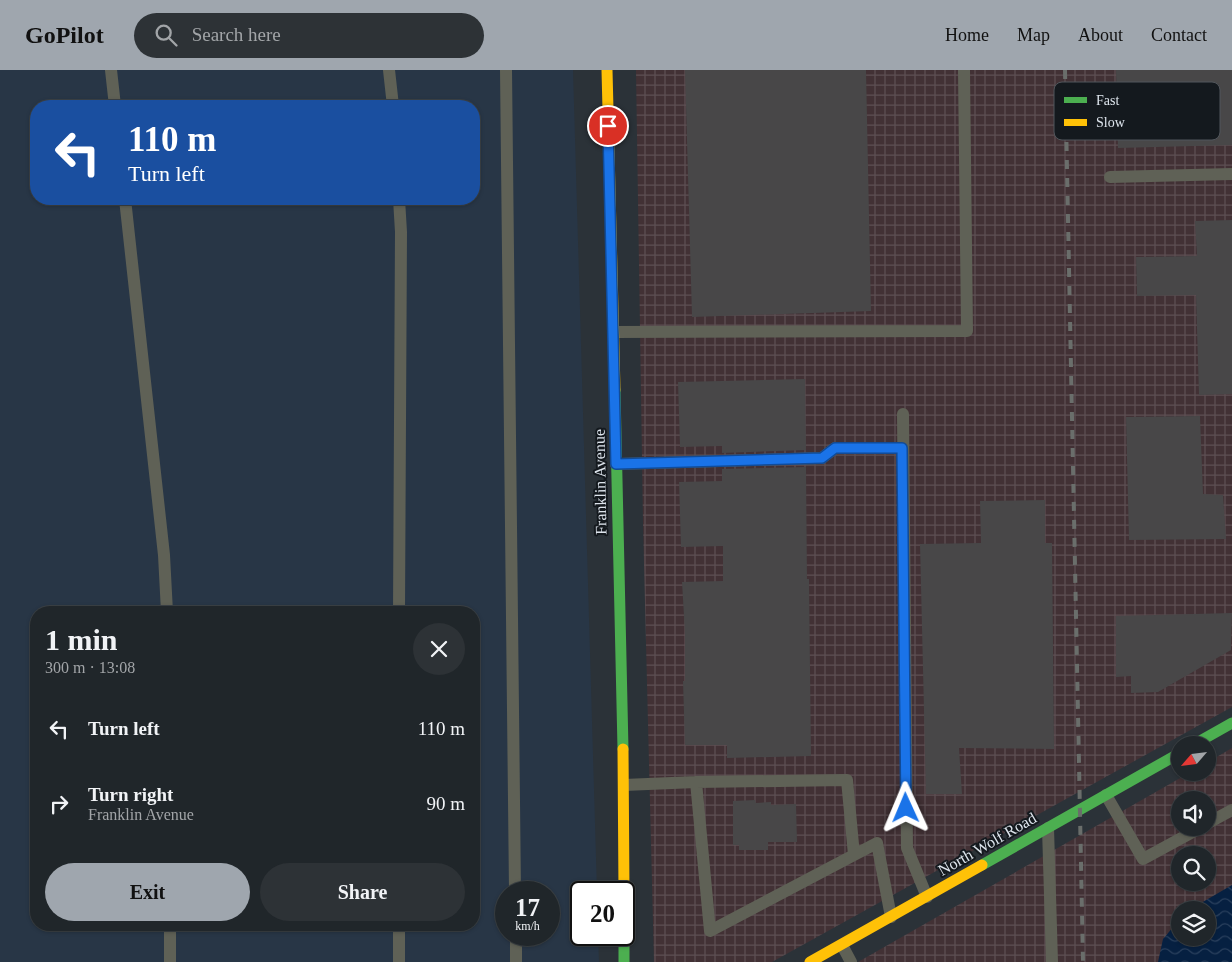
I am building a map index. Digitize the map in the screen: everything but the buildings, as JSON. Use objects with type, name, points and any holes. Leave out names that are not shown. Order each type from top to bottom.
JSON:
[{"type":"main road","name":"Franklin Avenue","points":[[607,70],[624,785],[624,881]]},
{"type":"main road","points":[[1209,736],[1232,723]]},
{"type":"main road","name":"North Wolf Road","points":[[810,962],[1171,758]]},
{"type":"main road","points":[[624,946],[624,962]]},
{"type":"lane","points":[[111,70],[114,100]]},
{"type":"lane","points":[[389,70],[392,100]]},
{"type":"lane","points":[[506,70],[515,881]]},
{"type":"lane","points":[[613,332],[967,331],[964,70]]},
{"type":"lane","points":[[1110,178],[1232,174]]},
{"type":"lane","points":[[126,205],[164,555],[166,606]]},
{"type":"lane","points":[[399,606],[400,205]]},
{"type":"lane","points":[[902,414],[907,848],[927,897]]},
{"type":"lane","points":[[616,464],[822,458],[835,448],[902,448]]},
{"type":"lane","points":[[624,785],[848,780],[854,855]]},
{"type":"lane","points":[[696,782],[710,931],[877,843],[891,917]]},
{"type":"lane","points":[[1106,795],[1143,859],[1185,836]]},
{"type":"lane","points":[[1216,819],[1232,810]]},
{"type":"lane","points":[[1048,828],[1052,962]]},
{"type":"lane","points":[[170,931],[170,962]]},
{"type":"lane","points":[[399,931],[400,962]]},
{"type":"lane","points":[[842,945],[851,962]]},
{"type":"lane","points":[[516,946],[516,962]]},
{"type":"shaded area","points":[[0,70],[573,70],[597,881],[570,881],[570,946],[598,946],[599,962],[0,962]]},
{"type":"shaded area","points":[[636,70],[1232,70],[1232,707],[1180,736],[1171,736],[1171,741],[772,962],[654,962],[643,523]]},
{"type":"shaded area","points":[[1232,748],[1232,962],[858,962],[1175,781],[1216,781],[1216,757]]},
{"type":"water","points":[[1232,885],[1232,962],[1158,962],[1163,939],[1171,930],[1171,946],[1216,946],[1216,901],[1204,901]]},
{"type":"railway","points":[[1065,70],[1065,82]]},
{"type":"railway","points":[[1066,140],[1083,962]]},
{"type":"traffic: fast","points":[[615,390],[623,749]]},
{"type":"traffic: fast","points":[[1209,736],[1232,723]]},
{"type":"traffic: fast","points":[[982,865],[1171,758]]},
{"type":"traffic: fast","points":[[624,946],[624,962]]},
{"type":"traffic: slow","points":[[607,70],[615,390]]},
{"type":"traffic: slow","points":[[623,749],[624,881]]},
{"type":"traffic: slow","points":[[810,962],[982,865]]},
{"type":"route","points":[[608,126],[616,464],[822,458],[835,448],[902,448],[906,808]]}]
